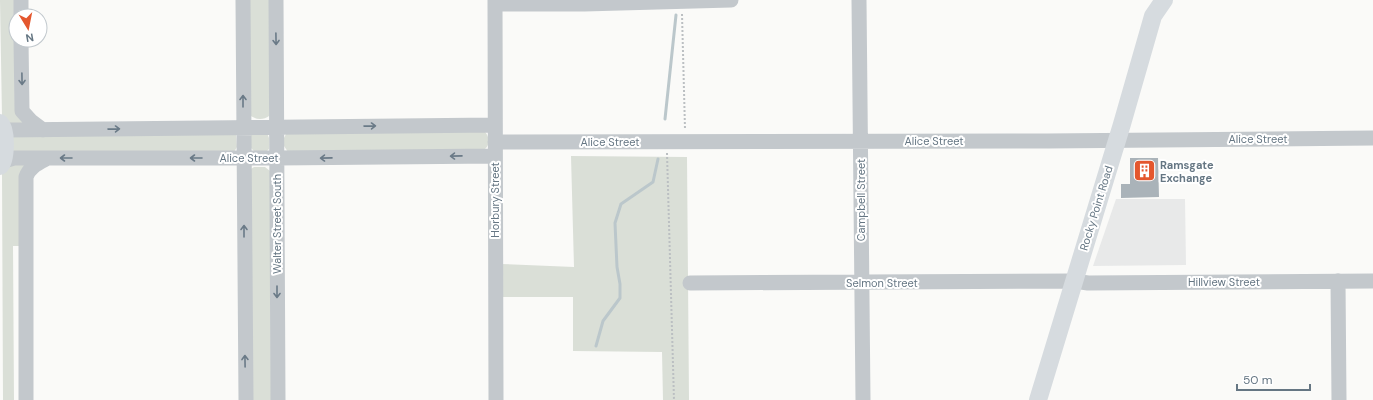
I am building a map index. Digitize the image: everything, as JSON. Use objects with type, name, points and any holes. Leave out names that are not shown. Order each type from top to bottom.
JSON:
[{"type":"main road","name":"Rocky Point Road","points":[[1038,400],[1117,140],[1151,8],[1164,0]]},
{"type":"main road","points":[[2,127],[2,164]]},
{"type":"street","points":[[243,0],[246,400]]},
{"type":"street","name":"Walter Street South","points":[[276,0],[278,400]]},
{"type":"street","points":[[495,2],[673,2],[731,0]]},
{"type":"street","name":"Campbell Street","points":[[859,0],[863,400]]},
{"type":"street","name":"Horbury Street","points":[[495,2],[494,125],[496,400]]},
{"type":"street","points":[[21,48],[22,111],[31,121],[43,130]]},
{"type":"street","points":[[2,127],[43,130],[494,125]]},
{"type":"street","name":"Alice Street","points":[[2,164],[14,158],[277,158],[666,142],[1373,138]]},
{"type":"street","points":[[26,400],[26,177],[27,172],[48,158]]},
{"type":"street","name":"Hillview Street","points":[[1074,281],[1088,283],[1373,281]]},
{"type":"street","name":"Selmon Street","points":[[690,283],[1074,281]]},
{"type":"street","points":[[1338,281],[1339,400]]},
{"type":"path","points":[[673,2],[682,11],[686,130]]},
{"type":"path","points":[[666,142],[674,400]]},
{"type":"shaded area","points":[[0,0],[14,0],[14,8],[8,8],[8,48],[14,48],[15,111],[29,125],[9,124],[2,117]]},
{"type":"shaded area","points":[[249,0],[269,0],[269,116],[262,119],[254,118],[250,115]]},
{"type":"shaded area","points":[[484,131],[489,140],[485,149],[288,152],[284,146],[284,138],[287,132]]},
{"type":"shaded area","points":[[9,133],[236,134],[237,147],[234,152],[12,156]]},
{"type":"shaded area","points":[[267,133],[269,138],[269,149],[266,152],[254,151],[251,148],[251,135]]},
{"type":"shaded area","points":[[571,156],[687,157],[689,400],[663,400],[662,352],[573,351],[573,297],[502,297],[501,264],[574,267]]},
{"type":"shaded area","points":[[35,161],[20,246],[13,246],[14,400],[3,400],[2,173],[8,165]]},
{"type":"shaded area","points":[[254,167],[265,167],[270,171],[271,400],[252,400],[251,169]]},
{"type":"shaded area","points":[[1116,199],[1185,199],[1186,265],[1093,266]]},
{"type":"building","name":"Ramsgate Exchange","points":[[1130,158],[1158,158],[1159,197],[1121,198],[1121,184],[1130,184]]},
{"type":"waterway","points":[[665,119],[676,15]]},
{"type":"waterway","points":[[596,346],[603,321],[620,298],[615,223],[621,204],[653,182],[658,159]]},
{"type":"place","name":"Ramsgate Exchange","points":[[1144,171]]}]
